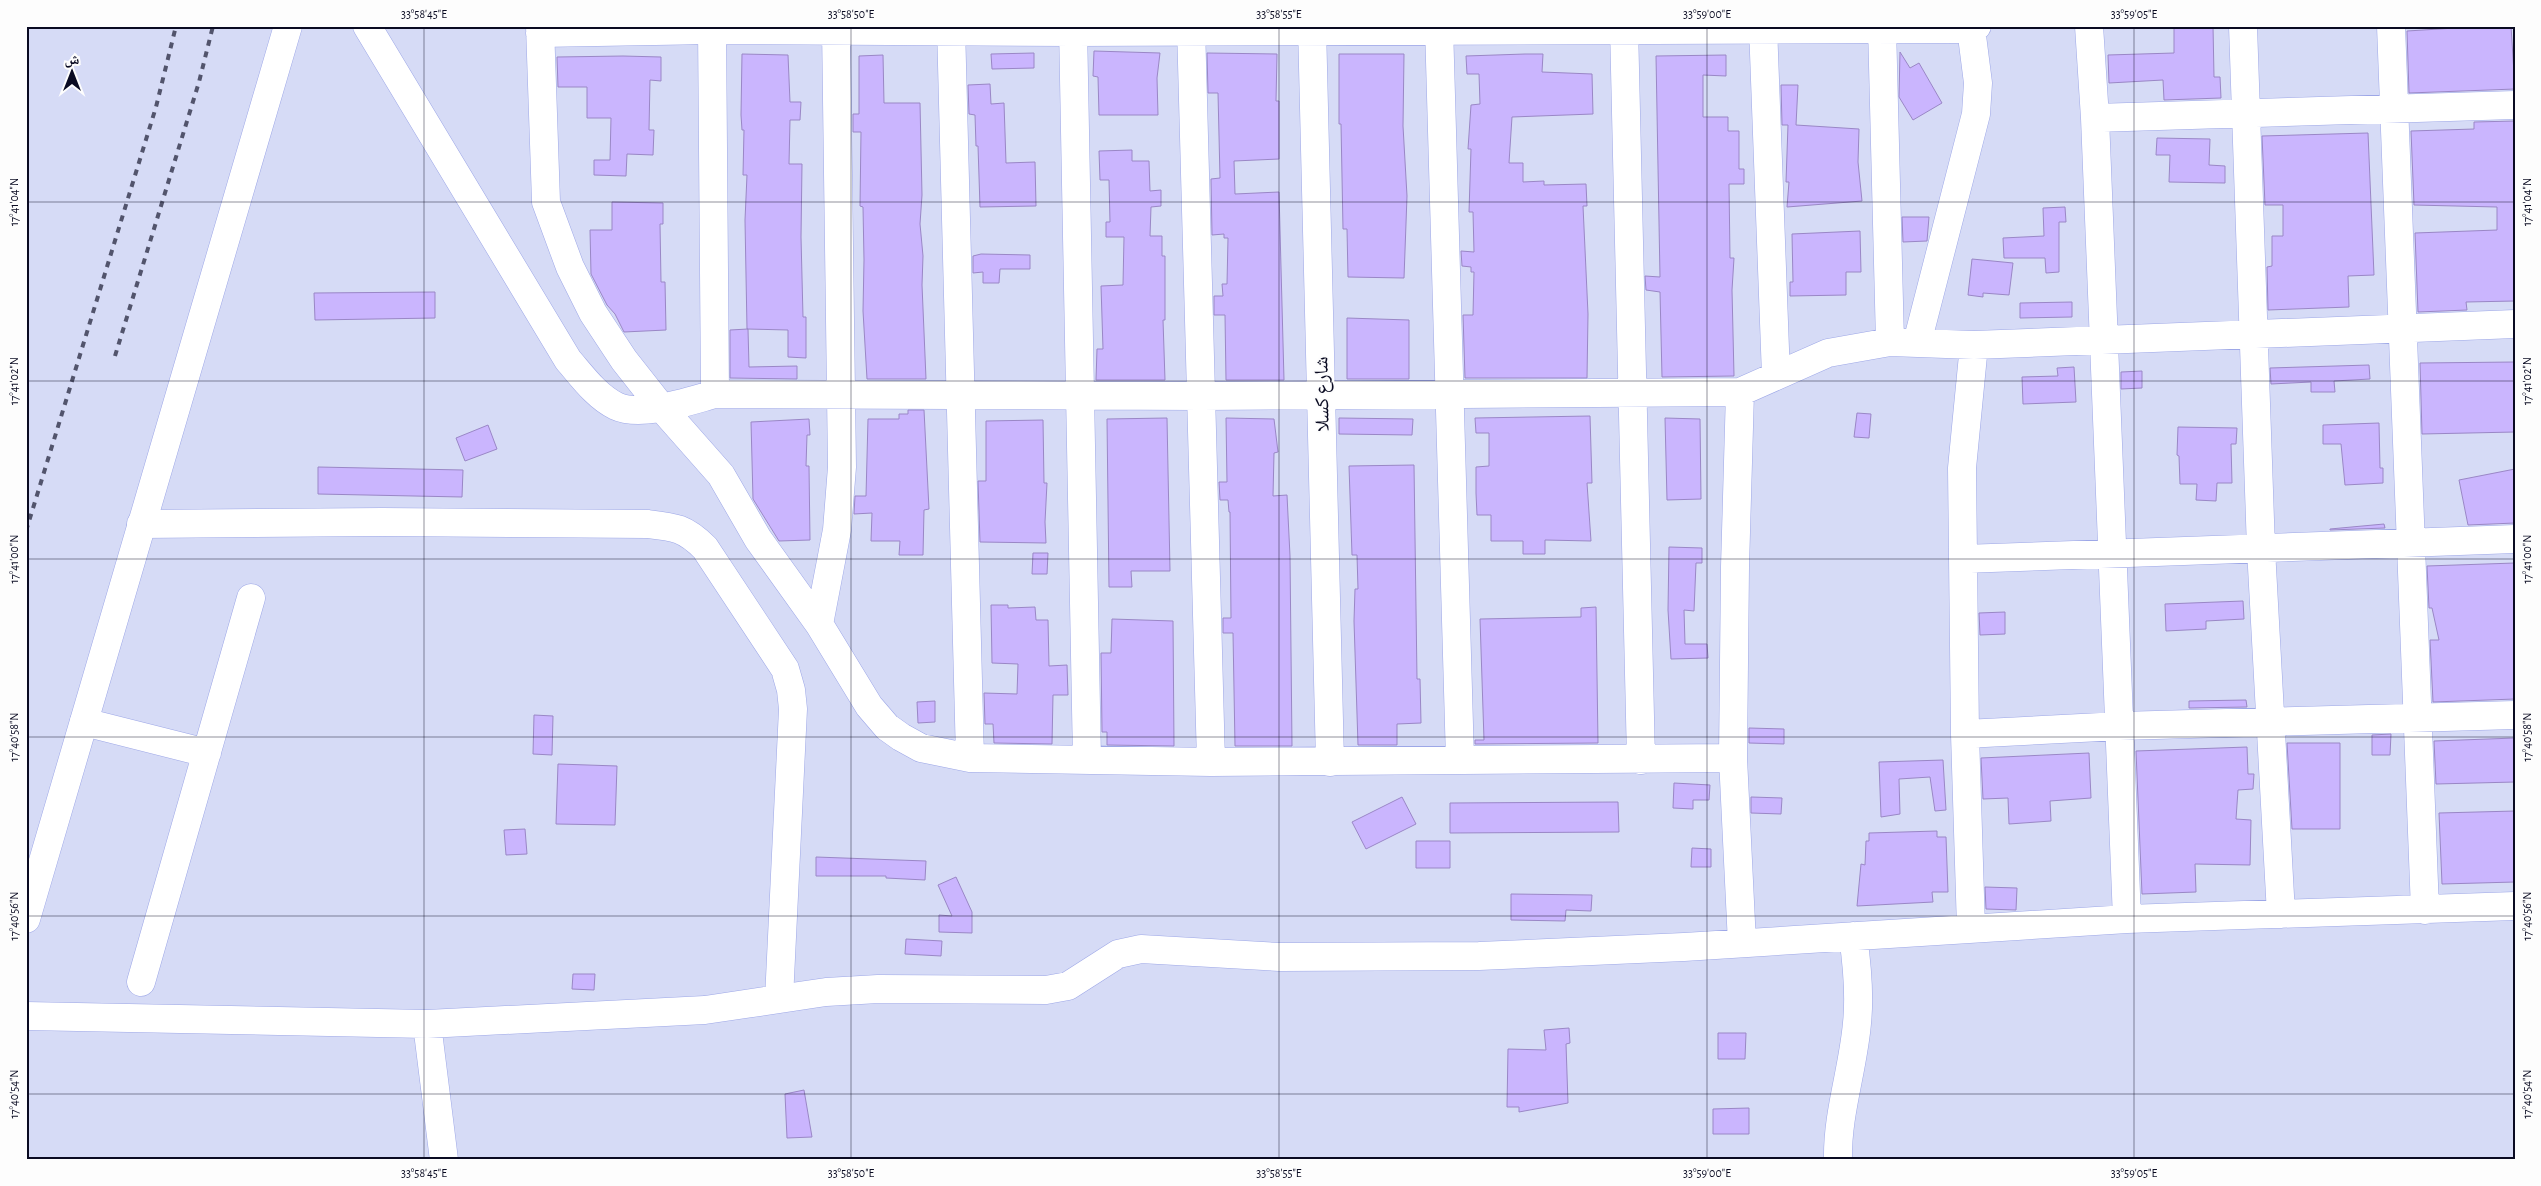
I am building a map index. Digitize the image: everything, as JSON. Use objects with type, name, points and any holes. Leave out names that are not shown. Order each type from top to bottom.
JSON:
[{"type":"street","points":[[26,919],[288,26]]},
{"type":"street","points":[[368,26],[568,360],[602,397],[617,406],[631,410],[662,407],[715,394],[1202,396],[1740,392],[1828,353],[1890,342],[1974,345],[2402,330],[2515,324]]},
{"type":"street","points":[[2090,26],[2127,919]]},
{"type":"street","points":[[2243,26],[2261,549],[2269,723],[2281,914]]},
{"type":"street","points":[[2391,26],[2425,910]]},
{"type":"street","points":[[1882,27],[1890,342]]},
{"type":"street","points":[[1733,758],[1211,762],[970,758],[921,748],[887,727],[869,706],[819,624],[758,539],[721,475],[624,360],[593,313],[570,267],[548,213],[546,202],[540,30],[712,28],[1974,27],[1978,82],[1976,114],[1917,343]]},
{"type":"street","points":[[712,28],[715,394]]},
{"type":"street","points":[[819,624],[837,530],[842,467],[836,28]]},
{"type":"street","points":[[951,28],[959,395],[970,758]]},
{"type":"street","points":[[1191,28],[1211,762]]},
{"type":"street","name":"شارع كسلا","points":[[1312,28],[1330,762]]},
{"type":"street","points":[[1439,28],[1460,760]]},
{"type":"street","points":[[1624,28],[1641,760]]},
{"type":"street","points":[[1763,28],[1776,376]]},
{"type":"street","points":[[1073,29],[1087,760]]},
{"type":"street","points":[[2095,118],[2515,105]]},
{"type":"street","points":[[1971,928],[1965,734],[1962,468],[1974,345]]},
{"type":"street","points":[[1740,392],[1735,567],[1733,758],[1742,943]]},
{"type":"street","points":[[141,524],[382,522],[648,524],[671,527],[690,533],[705,548],[785,669],[791,690],[792,718],[779,998]]},
{"type":"street","points":[[1963,560],[2515,539]]},
{"type":"street","points":[[141,982],[251,598]]},
{"type":"street","points":[[1965,734],[2120,726],[2515,715]]},
{"type":"street","points":[[84,722],[207,754]]},
{"type":"street","points":[[26,1016],[427,1024],[705,1010],[826,992],[878,989],[1046,990],[1068,986],[1118,954],[1140,949],[1280,957],[1479,956],[1742,943],[2127,919],[2515,906]]},
{"type":"street","points":[[1838,1160],[1837,1132],[1857,1023],[1857,967],[1853,936]]},
{"type":"street","points":[[427,1024],[444,1160]]},
{"type":"building","points":[[2174,26],[2213,26],[2214,77],[2220,77],[2221,98],[2164,100],[2163,80],[2109,83],[2108,55],[2174,53]]},
{"type":"building","points":[[2511,26],[2515,89],[2409,93],[2407,31]]},
{"type":"building","points":[[1094,51],[1160,53],[1157,78],[1158,115],[1099,115],[1098,77],[1093,76]]},
{"type":"building","points":[[1900,52],[1910,68],[1919,63],[1942,103],[1913,120],[1899,97]]},
{"type":"building","points":[[1034,53],[1034,68],[992,69],[991,54]]},
{"type":"building","points":[[1207,53],[1277,54],[1276,101],[1279,101],[1279,159],[1234,161],[1235,194],[1279,192],[1284,380],[1226,380],[1225,315],[1214,315],[1214,296],[1223,296],[1222,284],[1227,284],[1228,238],[1224,238],[1224,234],[1212,235],[1211,179],[1220,178],[1218,93],[1208,93]]},
{"type":"building","points":[[742,54],[788,55],[790,102],[801,102],[800,120],[790,120],[789,164],[802,164],[801,237],[803,317],[806,317],[806,358],[788,357],[788,330],[747,329],[745,220],[747,175],[743,175],[744,130],[742,130],[741,115]]},
{"type":"building","points":[[1339,54],[1404,54],[1403,126],[1407,196],[1404,278],[1348,277],[1347,229],[1343,229],[1341,124],[1339,124]]},
{"type":"building","points":[[1543,54],[1542,72],[1592,74],[1593,114],[1512,117],[1509,163],[1523,163],[1523,182],[1544,181],[1544,185],[1586,184],[1587,206],[1583,206],[1588,314],[1587,378],[1465,378],[1463,315],[1473,315],[1474,272],[1471,272],[1471,267],[1462,266],[1461,251],[1474,252],[1473,212],[1469,212],[1471,149],[1468,149],[1471,105],[1480,104],[1479,74],[1467,74],[1466,56]]},
{"type":"building","points":[[883,55],[884,103],[920,103],[922,195],[920,224],[923,256],[922,285],[926,379],[867,379],[863,311],[863,207],[860,206],[861,132],[853,132],[853,114],[859,114],[859,56]]},
{"type":"building","points":[[1726,55],[1726,76],[1703,75],[1703,117],[1728,117],[1728,131],[1739,131],[1739,169],[1744,169],[1744,184],[1729,184],[1730,258],[1734,258],[1732,290],[1734,376],[1662,377],[1660,292],[1646,290],[1645,276],[1660,277],[1656,56]]},
{"type":"building","points":[[557,57],[661,57],[661,81],[650,80],[649,130],[654,130],[653,155],[627,154],[626,176],[594,175],[594,160],[610,160],[611,118],[587,118],[587,87],[558,87]]},
{"type":"building","points":[[990,84],[991,104],[1004,103],[1006,163],[1035,162],[1036,206],[980,207],[975,115],[969,114],[968,85]]},
{"type":"building","points":[[1781,85],[1798,85],[1796,125],[1859,129],[1858,162],[1862,201],[1787,207],[1789,182],[1786,182],[1788,125],[1782,125]]},
{"type":"building","points":[[2515,121],[2515,301],[2466,302],[2467,310],[2418,312],[2415,233],[2497,230],[2497,207],[2414,205],[2411,131],[2474,129],[2474,122]]},
{"type":"building","points":[[2368,133],[2374,275],[2348,276],[2349,307],[2268,310],[2267,267],[2272,266],[2272,236],[2283,236],[2283,205],[2265,205],[2262,136]]},
{"type":"building","points":[[2157,138],[2210,139],[2209,165],[2225,166],[2225,183],[2169,182],[2170,155],[2156,155]]},
{"type":"building","points":[[1132,150],[1132,161],[1149,161],[1150,191],[1161,190],[1161,206],[1151,207],[1150,236],[1162,236],[1162,256],[1165,256],[1165,320],[1163,320],[1165,380],[1096,380],[1097,349],[1103,349],[1101,286],[1123,285],[1124,237],[1106,237],[1106,222],[1110,222],[1109,180],[1100,180],[1099,151]]},
{"type":"building","points":[[612,202],[663,203],[663,224],[660,224],[661,282],[665,282],[666,330],[624,332],[591,274],[590,230],[612,230]]},
{"type":"building","points":[[2065,207],[2066,222],[2059,222],[2059,272],[2046,273],[2045,258],[2004,258],[2003,238],[2044,236],[2043,208]]},
{"type":"building","points":[[1902,217],[1929,217],[1927,241],[1903,242]]},
{"type":"building","points":[[1860,231],[1861,272],[1846,272],[1846,295],[1790,296],[1790,282],[1793,282],[1792,234]]},
{"type":"building","points":[[981,254],[1030,255],[1030,269],[1000,269],[999,283],[983,283],[983,272],[973,273],[973,256]]},
{"type":"building","points":[[1972,259],[2013,263],[2009,295],[1983,293],[1983,297],[1968,295]]},
{"type":"building","points":[[435,292],[435,318],[315,320],[314,293]]},
{"type":"building","points":[[2072,302],[2072,317],[2020,318],[2020,303]]},
{"type":"building","points":[[1347,318],[1409,320],[1409,379],[1347,379]]},
{"type":"building","points":[[748,329],[749,367],[797,366],[797,379],[730,378],[730,330]]},
{"type":"building","points":[[2515,362],[2515,432],[2422,434],[2420,363]]},
{"type":"building","points":[[2369,365],[2370,379],[2334,381],[2335,392],[2311,392],[2311,382],[2271,384],[2270,368]]},
{"type":"building","points":[[2074,367],[2076,402],[2023,404],[2022,377],[2058,376],[2057,368]]},
{"type":"building","points":[[2142,371],[2142,388],[2121,389],[2121,372]]},
{"type":"building","points":[[908,410],[924,410],[929,509],[924,510],[923,555],[899,555],[900,541],[871,541],[872,513],[854,514],[855,496],[866,496],[868,419],[899,419],[899,414],[908,414]]},
{"type":"building","points":[[1857,413],[1871,414],[1869,438],[1854,437]]},
{"type":"building","points":[[1590,416],[1592,483],[1587,483],[1591,541],[1545,540],[1545,554],[1523,554],[1523,541],[1491,541],[1491,515],[1477,515],[1476,493],[1476,467],[1489,466],[1489,433],[1476,433],[1475,418]]},
{"type":"building","points":[[1167,418],[1170,571],[1131,571],[1132,587],[1109,587],[1107,419]]},
{"type":"building","points":[[1226,418],[1274,419],[1278,452],[1274,453],[1273,496],[1287,495],[1290,556],[1292,746],[1235,746],[1233,633],[1223,633],[1223,618],[1231,618],[1230,512],[1228,500],[1220,500],[1219,482],[1227,482]]},
{"type":"building","points":[[1339,418],[1413,419],[1412,435],[1339,434]]},
{"type":"building","points":[[1665,418],[1700,419],[1701,499],[1667,500]]},
{"type":"building","points":[[809,419],[810,435],[807,435],[806,466],[809,466],[810,540],[779,541],[753,499],[751,422]]},
{"type":"building","points":[[1043,420],[1044,483],[1047,483],[1046,543],[980,542],[978,481],[986,481],[986,421]]},
{"type":"building","points":[[2379,423],[2380,468],[2383,468],[2383,483],[2345,485],[2341,444],[2323,444],[2323,425]]},
{"type":"building","points":[[488,425],[497,449],[465,461],[456,438]]},
{"type":"building","points":[[2178,427],[2237,428],[2236,444],[2231,444],[2232,483],[2217,483],[2216,501],[2196,500],[2197,484],[2180,484],[2179,456],[2177,455]]},
{"type":"building","points":[[1414,465],[1417,679],[1420,679],[1421,723],[1397,724],[1397,745],[1358,745],[1354,621],[1355,589],[1358,589],[1357,555],[1352,555],[1349,466]]},
{"type":"building","points":[[318,467],[463,470],[462,497],[318,494]]},
{"type":"building","points":[[2515,469],[2515,523],[2468,525],[2459,480]]},
{"type":"building","points":[[2384,524],[2385,528],[2330,530],[2330,529]]},
{"type":"building","points":[[1669,547],[1702,548],[1702,563],[1696,563],[1694,611],[1684,610],[1685,644],[1707,644],[1708,658],[1671,659],[1668,610]]},
{"type":"building","points":[[1033,553],[1048,553],[1047,574],[1032,574]]},
{"type":"building","points":[[2515,563],[2515,699],[2433,702],[2430,640],[2439,640],[2432,608],[2429,608],[2427,566]]},
{"type":"building","points":[[2243,601],[2244,619],[2206,621],[2206,629],[2166,631],[2165,604]]},
{"type":"building","points":[[991,605],[1008,605],[1008,608],[1035,607],[1036,620],[1048,620],[1049,666],[1067,665],[1068,695],[1053,695],[1052,744],[994,743],[993,724],[985,724],[984,693],[1017,694],[1018,664],[992,663]]},
{"type":"building","points":[[1596,607],[1598,743],[1475,744],[1475,740],[1484,740],[1480,619],[1581,617],[1581,608]]},
{"type":"building","points":[[2005,612],[2005,634],[1980,635],[1979,613]]},
{"type":"building","points":[[1112,619],[1173,621],[1174,746],[1107,745],[1107,732],[1102,732],[1101,653],[1111,653]]},
{"type":"building","points":[[2246,700],[2247,707],[2189,708],[2189,701]]},
{"type":"building","points":[[935,701],[935,722],[918,723],[917,702]]},
{"type":"building","points":[[534,715],[553,716],[552,755],[533,754]]},
{"type":"building","points":[[1749,728],[1784,729],[1784,744],[1749,743]]},
{"type":"building","points":[[2391,734],[2390,755],[2372,755],[2372,735]]},
{"type":"building","points":[[2515,738],[2515,782],[2436,784],[2434,741]]},
{"type":"building","points":[[2287,743],[2340,743],[2340,829],[2292,829]]},
{"type":"building","points":[[2247,747],[2248,774],[2254,774],[2253,789],[2238,790],[2236,819],[2251,820],[2250,865],[2195,864],[2196,892],[2142,894],[2136,751]]},
{"type":"building","points":[[2089,753],[2091,798],[2050,801],[2051,821],[2009,824],[2008,798],[1983,799],[1981,758]]},
{"type":"building","points":[[1943,760],[1946,810],[1935,811],[1930,777],[1899,779],[1900,814],[1881,817],[1879,762]]},
{"type":"building","points":[[558,764],[617,766],[615,825],[556,824]]},
{"type":"building","points":[[1674,783],[1710,785],[1709,800],[1693,800],[1693,809],[1673,808]]},
{"type":"building","points":[[1402,797],[1416,824],[1366,849],[1352,822]]},
{"type":"building","points":[[1751,797],[1782,798],[1781,814],[1751,813]]},
{"type":"building","points":[[1618,802],[1619,832],[1450,833],[1450,803]]},
{"type":"building","points":[[2515,811],[2515,882],[2442,884],[2439,813]]},
{"type":"building","points":[[525,829],[527,854],[506,855],[504,830]]},
{"type":"building","points":[[1937,831],[1937,837],[1946,837],[1948,892],[1932,892],[1933,902],[1857,906],[1861,864],[1865,865],[1866,841],[1869,841],[1869,833]]},
{"type":"building","points":[[1416,841],[1450,841],[1450,868],[1416,868]]},
{"type":"building","points":[[1692,848],[1711,849],[1711,867],[1691,867]]},
{"type":"building","points":[[816,857],[926,861],[925,880],[886,878],[886,876],[816,876]]},
{"type":"building","points":[[956,877],[972,912],[972,933],[939,932],[939,915],[952,916],[938,885]]},
{"type":"building","points":[[1985,887],[2017,888],[2016,910],[1986,909]]},
{"type":"building","points":[[1511,894],[1592,895],[1591,911],[1566,910],[1565,921],[1511,920]]},
{"type":"building","points":[[906,939],[942,941],[941,956],[905,954]]},
{"type":"building","points":[[573,974],[595,974],[594,990],[572,989]]},
{"type":"building","points":[[1569,1028],[1570,1043],[1566,1044],[1568,1103],[1519,1112],[1519,1107],[1507,1107],[1508,1049],[1546,1050],[1544,1030]]},
{"type":"building","points":[[1718,1033],[1746,1033],[1745,1059],[1718,1059]]},
{"type":"building","points":[[804,1090],[812,1137],[787,1138],[785,1094]]},
{"type":"building","points":[[1749,1108],[1749,1134],[1713,1134],[1713,1109]]},
{"type":"railway","points":[[26,531],[156,107],[176,26]]},
{"type":"railway","points":[[115,356],[199,82],[213,26]]}]
